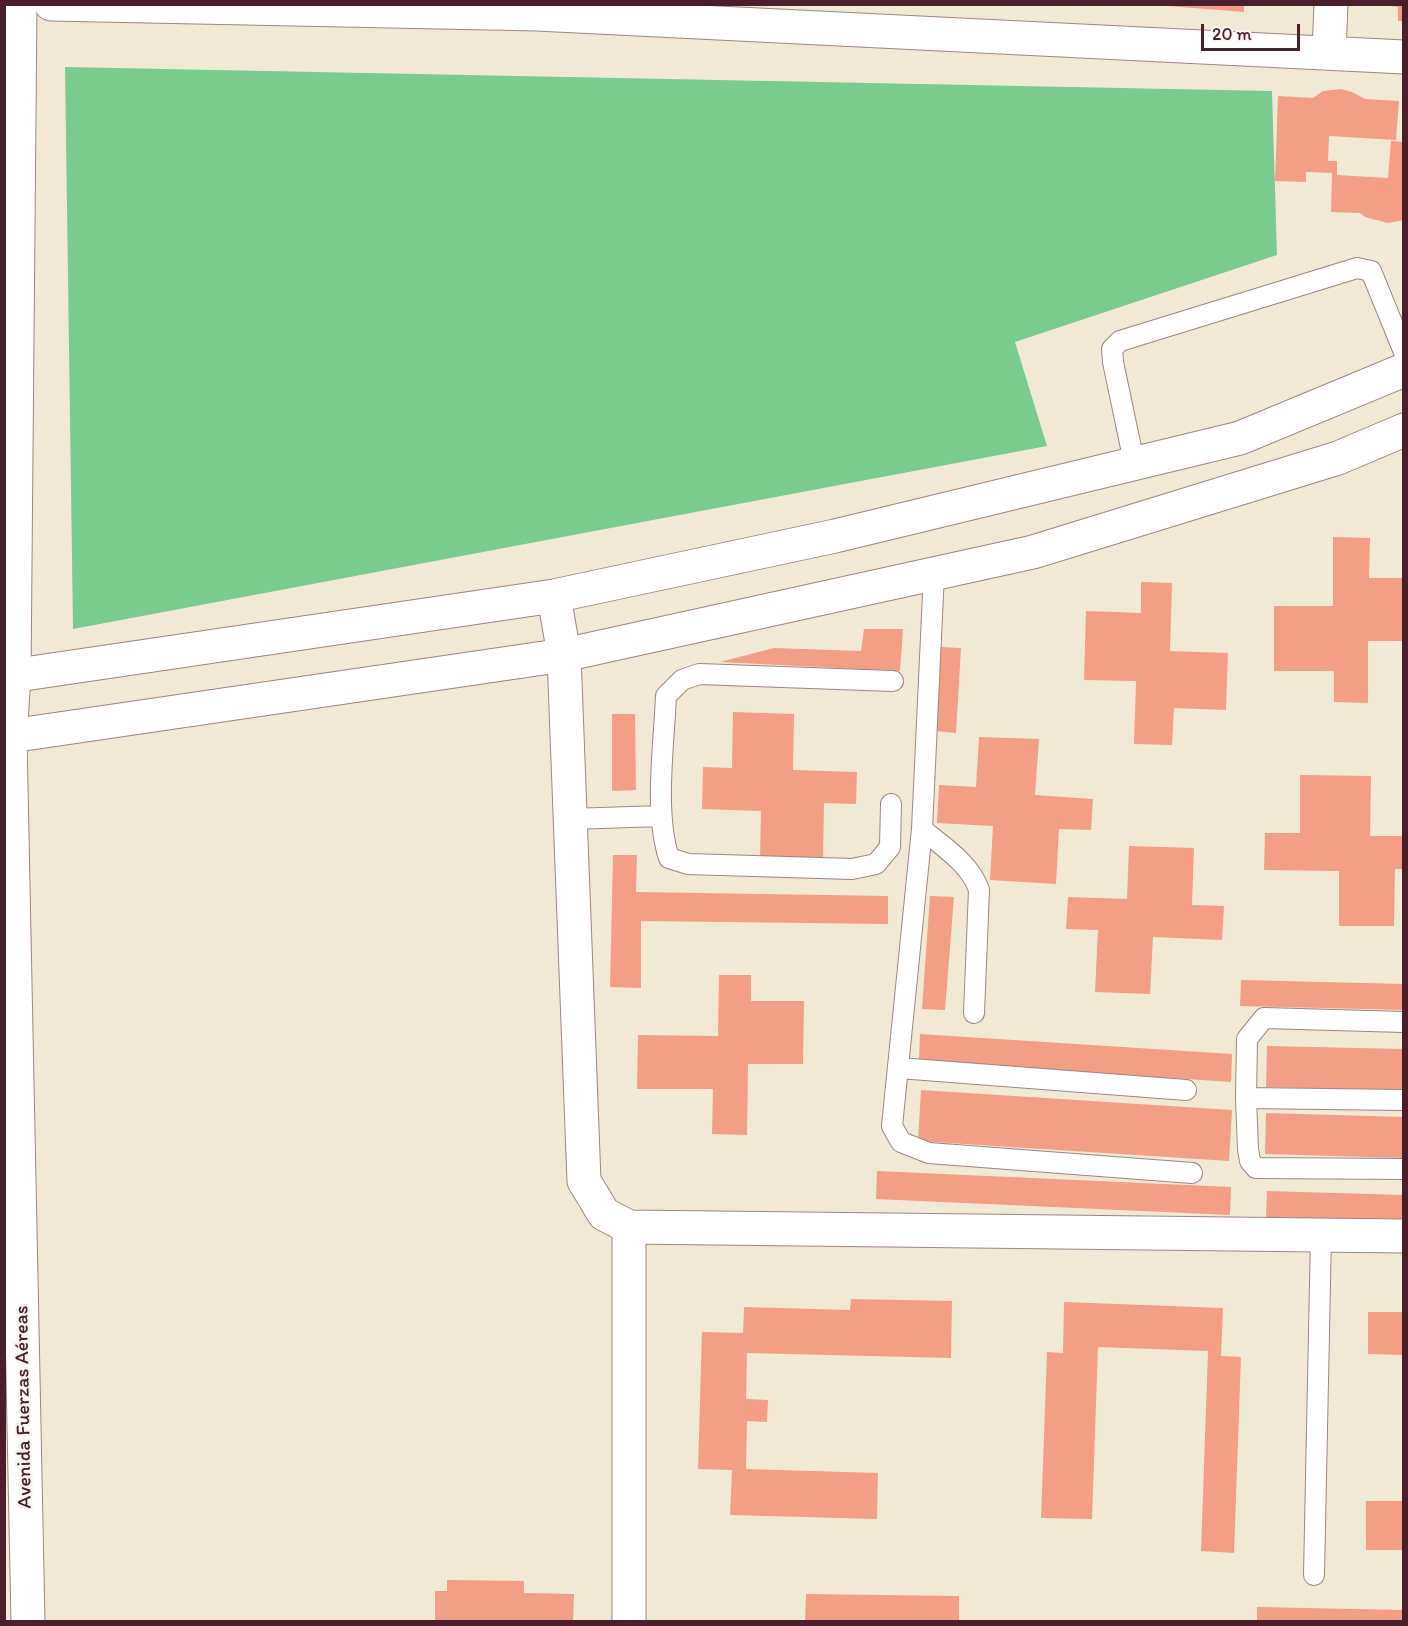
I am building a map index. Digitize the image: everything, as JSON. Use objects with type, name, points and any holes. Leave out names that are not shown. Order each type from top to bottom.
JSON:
[{"type":"street","name":"Avenida Fuerzas Aéreas","points":[[20,4],[7,737],[28,1622]]},
{"type":"street","points":[[51,4],[537,14],[1404,57]]},
{"type":"street","points":[[1329,52],[1331,4]]},
{"type":"street","points":[[9,676],[554,596],[835,536],[1240,438],[1404,370]]},
{"type":"street","points":[[7,737],[564,655],[1033,552],[1338,458],[1404,430]]},
{"type":"street","points":[[554,596],[564,655],[584,1180],[604,1214],[629,1227],[1404,1236]]},
{"type":"street","points":[[629,1227],[629,1622]]},
{"type":"lane","points":[[1134,462],[1113,362],[1112,349],[1120,341],[1357,268],[1371,271],[1404,352]]},
{"type":"lane","points":[[934,573],[922,829],[892,1126],[901,1143],[929,1153],[1192,1173]]},
{"type":"lane","points":[[891,804],[890,847],[876,864],[852,870],[688,864],[669,858],[663,841],[661,816],[666,696],[682,680],[699,674],[893,681]]},
{"type":"lane","points":[[570,819],[661,816]]},
{"type":"lane","points":[[922,829],[965,865],[975,877],[979,890],[974,1013]]},
{"type":"lane","points":[[1404,1022],[1264,1018],[1247,1039],[1246,1098],[1248,1149],[1250,1161],[1256,1168],[1404,1169]]},
{"type":"lane","points":[[899,1068],[1185,1089]]},
{"type":"lane","points":[[1246,1098],[1404,1100]]},
{"type":"lane","points":[[1314,1575],[1321,1235]]},
{"type":"green space","points":[[65,67],[1272,91],[1277,255],[1015,342],[1047,446],[73,629]]},
{"type":"building","points":[[1168,4],[1244,4],[1244,12],[1168,6]]},
{"type":"building","points":[[1391,4],[1404,4],[1404,21],[1398,21],[1398,7],[1391,6]]},
{"type":"building","points":[[1341,89],[1365,99],[1399,101],[1396,140],[1329,136],[1328,161],[1337,161],[1337,175],[1388,178],[1391,141],[1404,142],[1404,220],[1388,223],[1365,217],[1360,213],[1331,212],[1332,173],[1306,172],[1306,182],[1275,181],[1278,96],[1313,98],[1323,91]]},
{"type":"building","points":[[1333,537],[1370,538],[1369,578],[1404,578],[1404,641],[1368,641],[1368,703],[1334,702],[1334,671],[1274,671],[1274,606],[1333,606]]},
{"type":"building","points":[[1141,582],[1172,583],[1170,651],[1228,653],[1226,710],[1174,708],[1172,745],[1134,744],[1136,681],[1084,680],[1086,611],[1141,613]]},
{"type":"building","points":[[864,629],[903,629],[900,671],[720,662],[774,648],[861,651]]},
{"type":"building","points":[[941,647],[961,648],[956,733],[936,731]]},
{"type":"building","points":[[733,712],[794,714],[793,770],[857,772],[856,804],[824,803],[823,861],[760,859],[761,811],[702,809],[703,767],[732,768]]},
{"type":"building","points":[[612,714],[635,714],[636,790],[612,791]]},
{"type":"building","points":[[979,737],[1039,739],[1035,795],[1093,799],[1091,830],[1059,829],[1056,884],[990,880],[993,826],[937,823],[939,785],[976,787]]},
{"type":"building","points":[[1300,775],[1371,776],[1370,836],[1404,836],[1404,869],[1395,869],[1394,926],[1339,926],[1339,871],[1264,870],[1265,833],[1300,833]]},
{"type":"building","points":[[1129,846],[1194,848],[1192,905],[1224,906],[1222,940],[1153,937],[1150,994],[1095,992],[1098,930],[1066,929],[1068,897],[1127,899]]},
{"type":"building","points":[[613,855],[637,855],[636,892],[888,896],[888,924],[641,921],[641,988],[610,987]]},
{"type":"building","points":[[930,896],[954,897],[945,1010],[922,1009]]},
{"type":"building","points":[[719,975],[751,975],[751,1001],[804,1001],[803,1064],[748,1064],[747,1135],[712,1134],[713,1089],[637,1089],[638,1035],[718,1036]]},
{"type":"building","points":[[1241,980],[1404,984],[1404,1010],[1240,1006]]},
{"type":"building","points":[[920,1034],[1232,1054],[1231,1082],[919,1061]]},
{"type":"building","points":[[1267,1046],[1404,1049],[1404,1091],[1266,1087]]},
{"type":"building","points":[[921,1090],[1232,1110],[1229,1161],[918,1141]]},
{"type":"building","points":[[1266,1113],[1404,1117],[1404,1158],[1265,1154]]},
{"type":"building","points":[[877,1171],[1231,1187],[1230,1215],[876,1199]]},
{"type":"building","points":[[1267,1191],[1404,1195],[1404,1220],[1266,1217]]},
{"type":"building","points":[[851,1299],[952,1301],[951,1358],[747,1353],[746,1399],[768,1400],[767,1422],[747,1421],[746,1469],[878,1473],[877,1519],[730,1515],[732,1470],[698,1469],[702,1332],[743,1333],[744,1307],[850,1310]]},
{"type":"building","points":[[1064,1302],[1223,1308],[1221,1356],[1241,1357],[1234,1553],[1201,1551],[1208,1351],[1098,1347],[1092,1519],[1041,1518],[1047,1352],[1063,1353]]},
{"type":"building","points":[[1368,1312],[1404,1312],[1404,1355],[1368,1354]]},
{"type":"building","points":[[1366,1501],[1404,1501],[1404,1550],[1366,1550]]},
{"type":"building","points":[[447,1580],[524,1581],[524,1593],[574,1594],[573,1622],[435,1622],[435,1591],[447,1591]]},
{"type":"building","points":[[806,1594],[959,1596],[959,1622],[805,1622]]},
{"type":"building","points":[[1257,1607],[1404,1610],[1404,1622],[1257,1622]]}]
